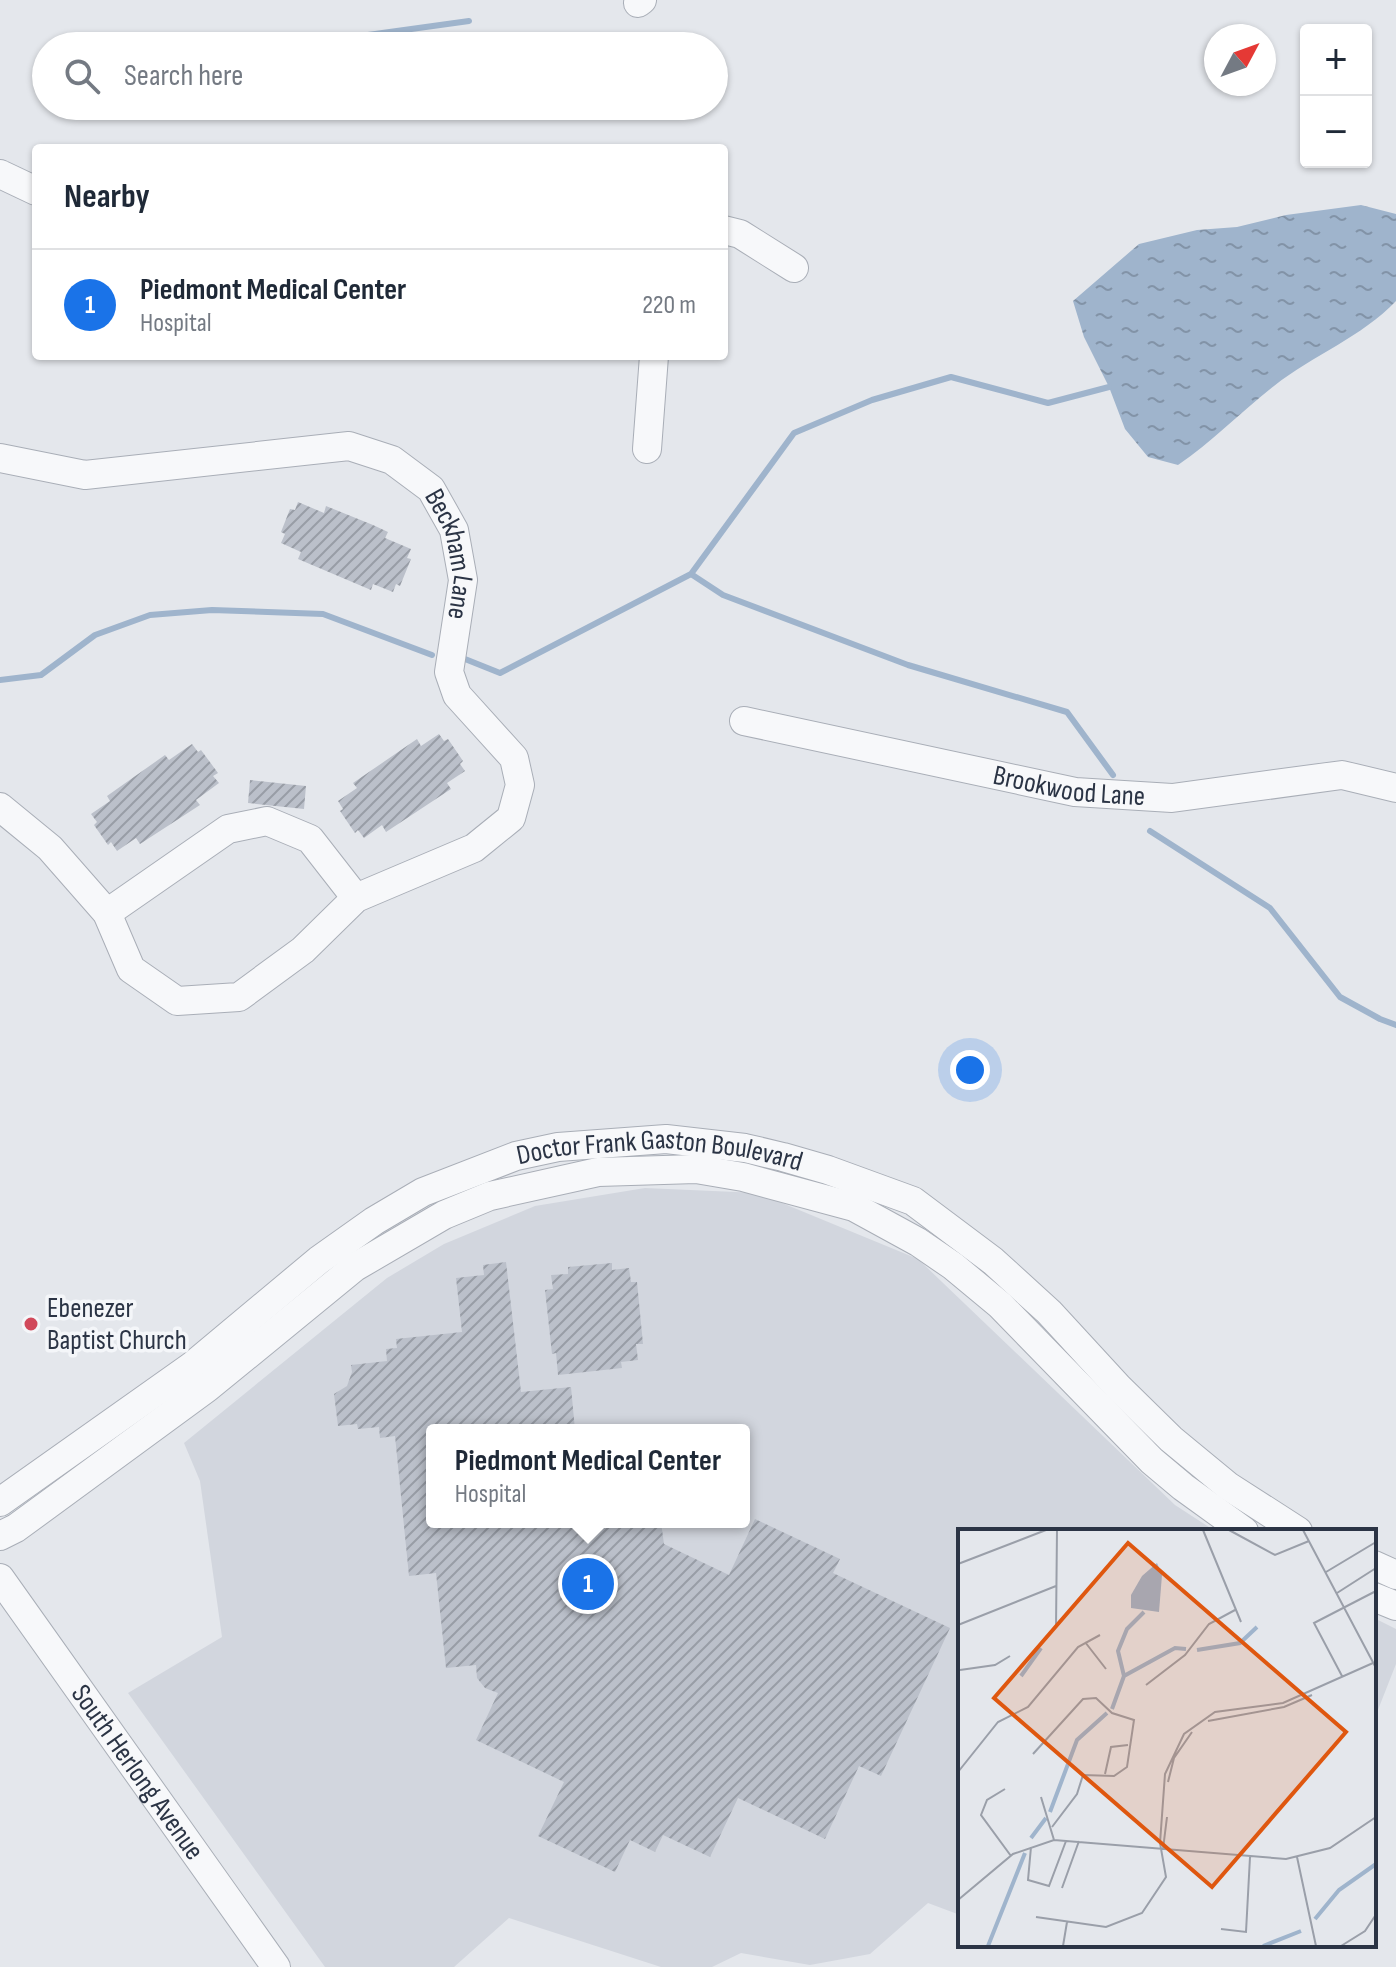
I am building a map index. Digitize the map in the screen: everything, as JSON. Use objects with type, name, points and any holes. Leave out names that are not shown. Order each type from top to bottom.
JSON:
[{"type":"street","points":[[0,174],[32,189]]},
{"type":"street","points":[[728,231],[740,234],[794,268]]},
{"type":"street","points":[[647,449],[654,360]]},
{"type":"street","name":"Beckham Lane","points":[[0,458],[85,475],[349,446],[392,460],[431,489],[454,530],[463,580],[449,672],[457,695],[514,758],[520,785],[511,818],[474,848],[356,898],[303,950],[239,997],[177,1001],[131,969],[107,913],[50,848],[0,807]]},
{"type":"street","name":"Brookwood Lane","points":[[744,721],[1075,792],[1172,798],[1342,775],[1396,788]]},
{"type":"street","points":[[107,913],[228,829],[267,821],[310,839],[356,898]]},
{"type":"street","name":"Doctor Frank Gaston Boulevard","points":[[0,1502],[192,1366],[319,1260],[374,1221],[423,1192],[516,1156],[558,1147],[666,1139],[770,1154],[828,1170],[913,1201],[993,1261],[1038,1302],[1171,1439],[1228,1486],[1295,1529]]},
{"type":"street","name":"Doctor Frank Gaston Boulevard","points":[[0,1536],[16,1528],[196,1397],[355,1267],[444,1215],[490,1196],[584,1174],[696,1169],[743,1177],[854,1207],[918,1242],[1000,1305],[1152,1461],[1241,1529]]},
{"type":"street","points":[[1376,1566],[1396,1575]]},
{"type":"street","name":"South Herlong Avenue","points":[[0,1578],[276,1967]]},
{"type":"street","points":[[1376,1598],[1396,1606]]},
{"type":"shaded area","points":[[645,1188],[758,1193],[918,1259],[1175,1505],[1212,1529],[958,1529],[958,1914],[928,1903],[870,1954],[810,1965],[741,1953],[712,1967],[661,1967],[509,1918],[454,1967],[325,1967],[128,1693],[222,1637],[200,1481],[184,1443],[387,1278],[444,1244],[535,1206]]},
{"type":"shaded area","points":[[1376,1619],[1396,1629],[1396,1664],[1376,1715]]},
{"type":"water","points":[[1361,205],[1396,214],[1396,301],[1353,336],[1274,386],[1178,465],[1148,457],[1125,429],[1109,387],[1084,337],[1073,301],[1139,244],[1197,230],[1237,227],[1286,215]]},
{"type":"building","points":[[298,502],[324,513],[326,506],[373,525],[388,532],[385,538],[411,549],[407,558],[411,559],[400,586],[396,584],[393,592],[373,584],[371,590],[298,559],[301,552],[281,543],[285,534],[281,532],[290,509],[295,510]]},
{"type":"building","points":[[439,734],[444,741],[448,739],[463,761],[460,764],[465,771],[447,783],[451,789],[386,832],[382,825],[364,838],[358,830],[355,833],[340,811],[343,809],[338,801],[357,788],[353,783],[417,739],[421,746]]},
{"type":"building","points":[[192,744],[198,752],[201,750],[218,773],[213,776],[219,783],[196,800],[200,805],[140,844],[136,838],[117,851],[111,842],[108,845],[94,825],[97,822],[91,814],[110,801],[107,796],[165,755],[169,760]]},
{"type":"building","points":[[250,780],[306,786],[304,809],[248,803]]},
{"type":"building","points":[[506,1262],[521,1392],[571,1387],[574,1424],[426,1424],[426,1528],[662,1528],[664,1544],[729,1575],[755,1519],[840,1559],[833,1573],[950,1628],[881,1776],[859,1766],[825,1839],[738,1798],[710,1857],[663,1835],[655,1852],[630,1840],[615,1872],[538,1836],[564,1782],[476,1740],[498,1693],[485,1688],[477,1678],[476,1665],[446,1668],[436,1573],[409,1576],[395,1436],[380,1438],[379,1427],[358,1429],[357,1424],[338,1426],[334,1394],[347,1386],[351,1365],[387,1361],[386,1349],[397,1348],[396,1339],[462,1332],[456,1278],[484,1275],[483,1265]]},
{"type":"building","points":[[612,1263],[612,1270],[629,1268],[631,1282],[637,1282],[643,1344],[636,1344],[638,1360],[621,1362],[622,1368],[558,1375],[556,1353],[552,1354],[545,1290],[553,1289],[551,1275],[568,1274],[568,1267]]},
{"type":"waterway","points":[[390,32],[469,21]]},
{"type":"waterway","points":[[691,574],[794,433],[872,400],[951,377],[1048,403],[1109,387]]},
{"type":"waterway","points":[[465,659],[500,673],[691,574],[723,595],[908,665],[1067,712],[1113,775]]},
{"type":"waterway","points":[[0,680],[41,675],[95,635],[150,615],[212,610],[323,614],[432,655]]},
{"type":"waterway","points":[[1150,831],[1270,908],[1340,997],[1396,1025]]},
{"type":"place","name":"Ebenezer Baptist Church","points":[[31,1324]]},
{"type":"place","name":"Piedmont Medical Center","points":[[588,1584]]}]
